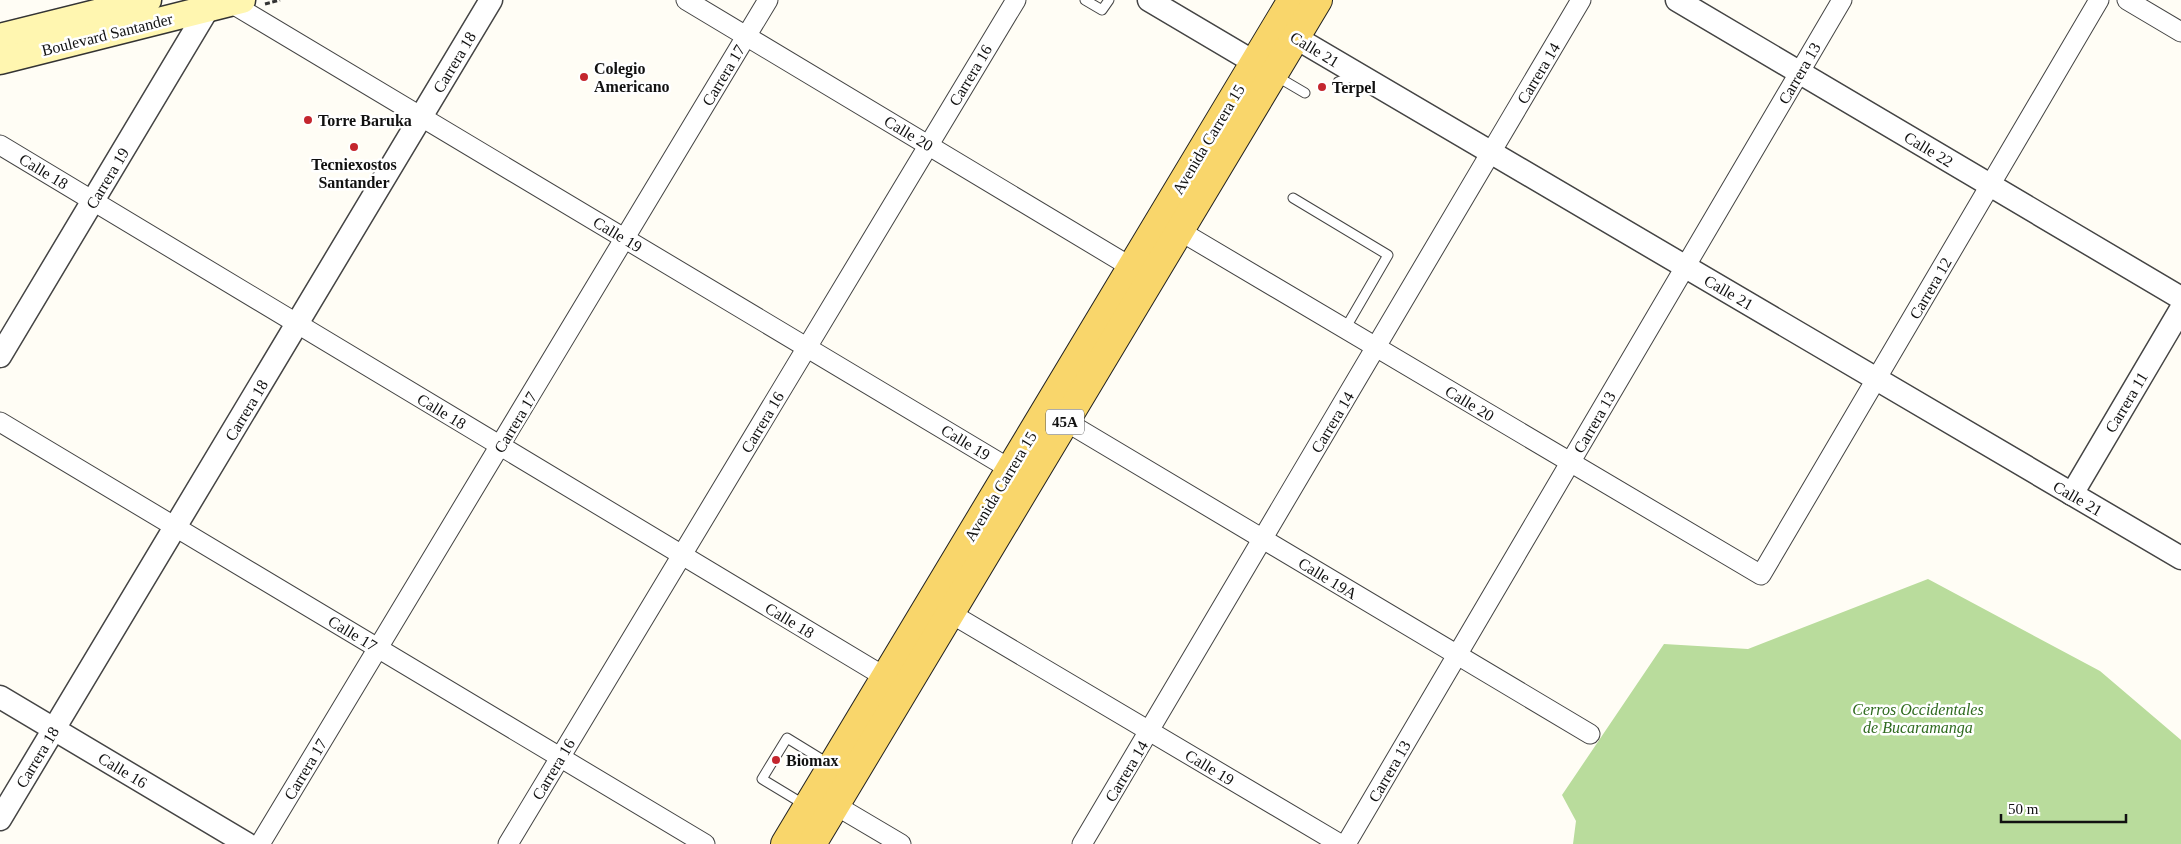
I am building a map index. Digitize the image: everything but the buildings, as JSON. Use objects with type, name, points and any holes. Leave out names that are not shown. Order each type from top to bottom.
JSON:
[{"type":"main road","name":"Boulevard Santander","points":[[0,37],[148,0]]},
{"type":"main road","name":"Avenida Carrera 15","points":[[1286,32],[1292,0]]},
{"type":"main road","name":"Avenida Carrera 15","points":[[785,844],[1132,267],[1286,32],[1318,0]]},
{"type":"main road","name":"Boulevard Santander","points":[[0,61],[224,2]]},
{"type":"main road","name":"Avenida Carrera 15","points":[[812,844],[1180,231],[1264,68]]},
{"type":"street","name":"Carrera 18","points":[[0,819],[491,0]]},
{"type":"street","name":"Calle 20","points":[[686,0],[1132,267]]},
{"type":"street","name":"Carrera 17","points":[[260,844],[768,0]]},
{"type":"street","name":"Carrera 16","points":[[508,844],[1016,0]]},
{"type":"street","points":[[1149,0],[1264,68]]},
{"type":"street","name":"Carrera 14","points":[[1082,844],[1581,0]]},
{"type":"street","name":"Calle 22","points":[[1677,0],[2181,298]]},
{"type":"street","name":"Carrera 13","points":[[1346,844],[1842,0]]},
{"type":"street","name":"Carrera 12","points":[[1761,575],[2099,0]]},
{"type":"street","points":[[2127,0],[2181,32]]},
{"type":"street","name":"Calle 19","points":[[224,2],[422,117],[1010,469]]},
{"type":"street","name":"Carrera 19","points":[[0,356],[93,201],[224,2]]},
{"type":"street","name":"Calle 21","points":[[1286,32],[1348,78],[1491,153],[2181,558]]},
{"type":"street","name":"Calle 18","points":[[0,145],[885,677]]},
{"type":"street","name":"Calle 20","points":[[1180,231],[1761,575]]},
{"type":"street","name":"Carrera 11","points":[[2072,494],[2181,309]]},
{"type":"street","name":"Calle 19A","points":[[1065,421],[1590,734]]},
{"type":"street","name":"Calle 17","points":[[0,422],[705,844]]},
{"type":"street","name":"Calle 19","points":[[950,613],[1340,844]]},
{"type":"street","name":"Calle 16","points":[[0,697],[247,844]]},
{"type":"street","points":[[836,805],[901,844]]},
{"type":"lane","points":[[1085,0],[1102,10],[1108,0]]},
{"type":"lane","points":[[1264,68],[1305,93]]},
{"type":"lane","points":[[1293,198],[1388,254],[1345,329]]},
{"type":"lane","points":[[807,806],[762,779],[787,738],[832,765]]},
{"type":"green space","name":"Cerros Occidentales de Bucaramanga","points":[[1928,579],[2100,671],[2181,740],[2181,844],[1573,844],[1576,821],[1562,795],[1664,644],[1748,649]]},
{"type":"place","name":"Colegio Americano","points":[[584,77]]},
{"type":"place","name":"Terpel","points":[[1322,87]]},
{"type":"place","name":"Torre Baruka","points":[[308,120]]},
{"type":"place","name":"Tecniexostos Santander","points":[[354,147]]},
{"type":"place","name":"Biomax","points":[[776,760]]}]
